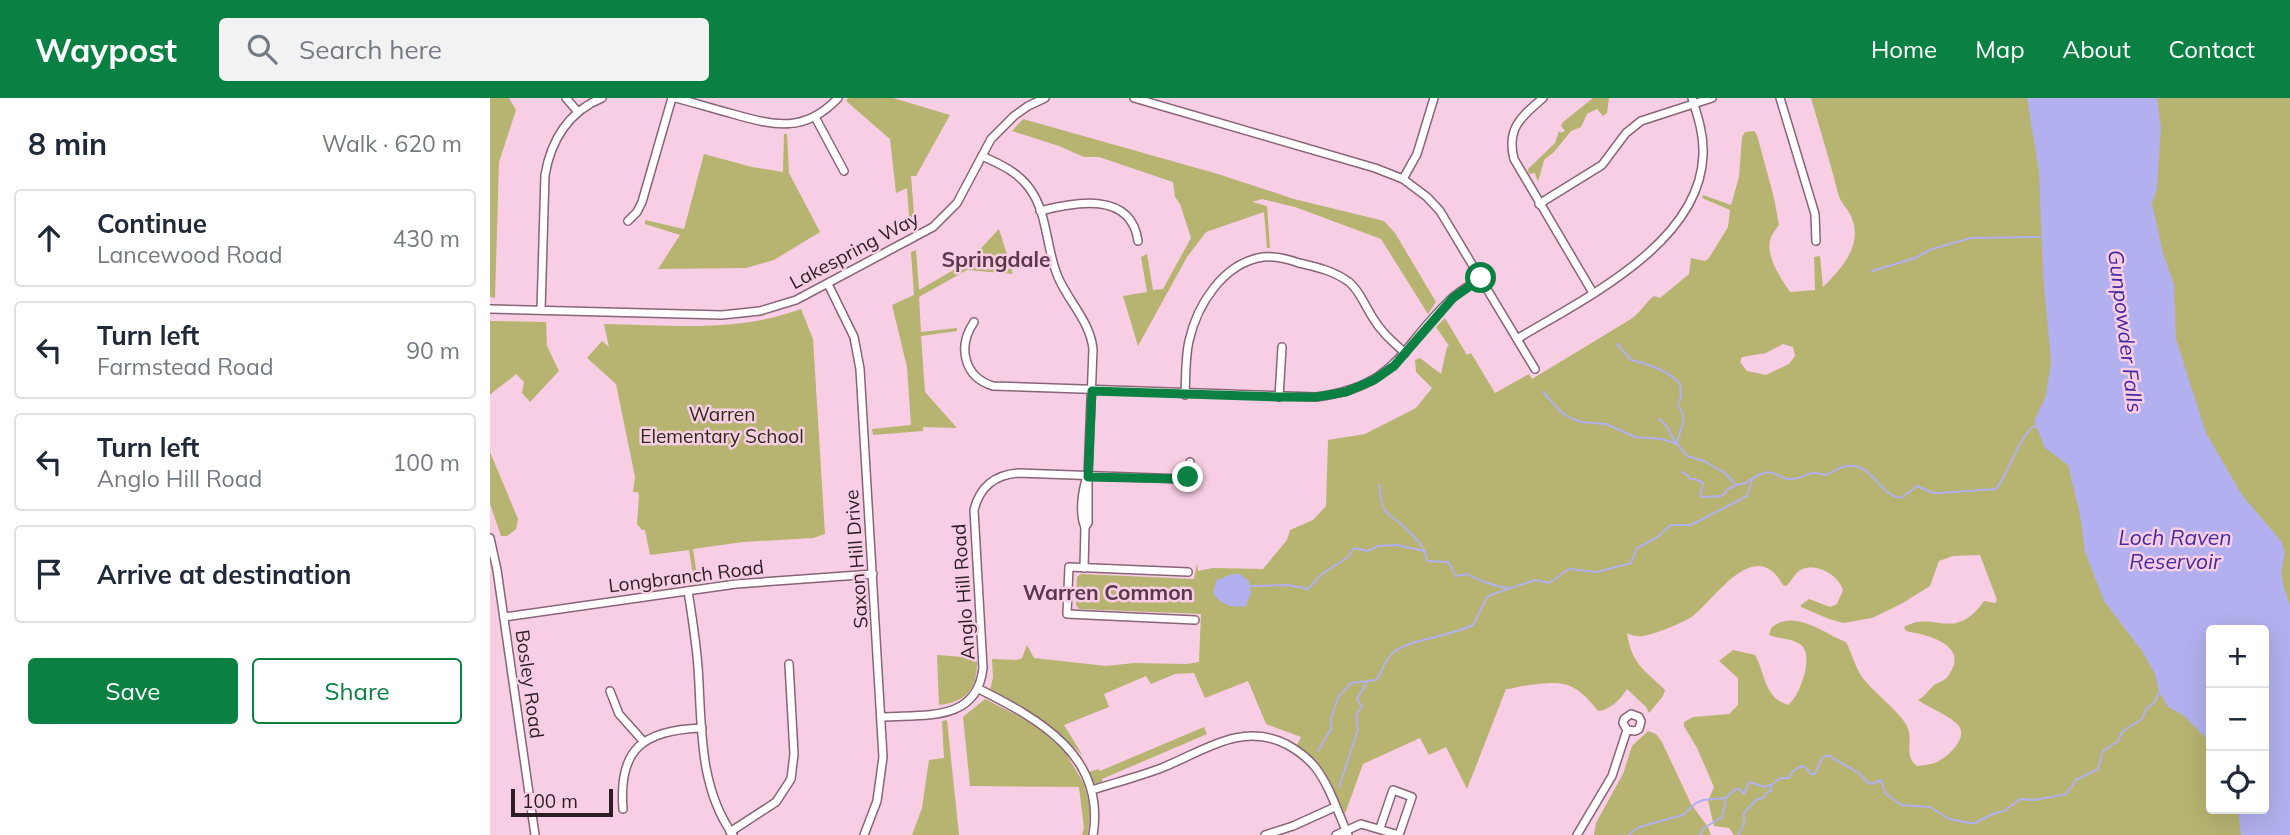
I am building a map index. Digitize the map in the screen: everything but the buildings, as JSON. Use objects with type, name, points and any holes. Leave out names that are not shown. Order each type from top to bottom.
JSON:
[{"type":"street","points":[[566,98],[578,112]]},
{"type":"street","points":[[541,310],[548,158],[560,132],[578,112],[602,98]]},
{"type":"street","points":[[628,221],[642,202],[674,98],[770,125],[794,124],[815,117],[838,98]]},
{"type":"street","name":"Lakespring Way","points":[[490,309],[699,315],[740,314],[777,306],[828,284],[933,227],[957,203],[991,139],[1014,116],[1045,98]]},
{"type":"street","points":[[1134,98],[1375,168],[1403,179],[1440,211],[1535,369]]},
{"type":"street","points":[[1403,179],[1417,154],[1434,98]]},
{"type":"street","points":[[1544,98],[1518,122],[1511,140],[1514,159],[1593,293]]},
{"type":"street","points":[[1539,204],[1602,164],[1626,133],[1641,121],[1693,101],[1712,98]]},
{"type":"street","points":[[1780,98],[1815,214],[1816,241]]},
{"type":"street","points":[[1517,339],[1622,273],[1667,235],[1690,206],[1697,189],[1703,156],[1702,132],[1693,101]]},
{"type":"street","points":[[815,117],[844,171]]},
{"type":"street","points":[[982,156],[1003,166],[1032,190],[1058,276],[1090,334],[1093,349],[1092,391],[1084,568]]},
{"type":"street","points":[[1040,211],[1080,202],[1118,209],[1134,224],[1138,241]]},
{"type":"street","points":[[1185,394],[1189,341],[1207,298],[1228,272],[1263,257],[1287,259],[1330,271],[1348,281],[1381,329],[1405,353]]},
{"type":"street","points":[[974,322],[969,329],[965,348],[969,369],[979,380],[993,386],[1316,397],[1346,392],[1374,380],[1394,366],[1453,298],[1481,278]]},
{"type":"street","name":"Saxon Hill Drive","points":[[828,284],[848,321],[858,352],[873,574],[882,717],[881,783],[864,835]]},
{"type":"street","points":[[1279,397],[1282,347]]},
{"type":"street","name":"Anglo Hill Road","points":[[979,689],[984,668],[974,510],[980,491],[993,480],[1009,474],[1184,479],[1189,474],[1190,462]]},
{"type":"street","name":"Bosley Road","points":[[490,538],[535,835]]},
{"type":"street","points":[[1188,572],[1069,567],[1067,614],[1195,620]]},
{"type":"street","name":"Longbranch Road","points":[[504,617],[746,583],[873,574]]},
{"type":"street","points":[[688,591],[707,774],[719,810],[732,833],[776,802],[791,779],[794,754],[789,664]]},
{"type":"street","points":[[882,717],[937,714],[957,709],[973,698],[979,689],[1020,710],[1052,731],[1074,757],[1092,790],[1096,816],[1093,835]]},
{"type":"street","points":[[610,691],[619,714],[644,742]]},
{"type":"street","points":[[623,809],[621,789],[624,771],[635,750],[644,742],[667,731],[702,728]]},
{"type":"street","points":[[1577,835],[1612,776],[1627,730]]},
{"type":"street","points":[[1092,790],[1159,769],[1227,738],[1252,735],[1282,742],[1309,760],[1325,783],[1347,832]]},
{"type":"street","points":[[1336,835],[1361,824],[1399,835],[1412,797],[1393,790],[1380,828]]},
{"type":"street","points":[[1265,835],[1335,807]]},
{"type":"green space","points":[[490,98],[509,98],[516,110],[499,162],[495,298],[490,297]]},
{"type":"green space","points":[[848,98],[893,98],[950,115],[916,176],[911,176],[915,226],[910,229],[907,188],[896,193],[890,139],[846,101]]},
{"type":"green space","points":[[1593,98],[1609,98],[1607,113],[1603,116],[1597,109],[1587,114],[1581,127],[1571,131],[1544,160],[1538,182],[1535,173],[1529,174],[1528,169],[1555,143],[1559,131],[1565,131],[1561,126],[1563,122]]},
{"type":"green space","points":[[1811,98],[2290,98],[2290,835],[1734,835],[1729,828],[1714,826],[1708,801],[1714,787],[1684,722],[1693,717],[1729,714],[1738,705],[1738,678],[1719,661],[1733,650],[1755,655],[1769,691],[1788,705],[1792,701],[1804,676],[1805,650],[1790,640],[1769,635],[1771,628],[1780,622],[1799,621],[1846,642],[1862,677],[1907,726],[1911,758],[1917,766],[1936,762],[1953,750],[1960,739],[1960,728],[1948,717],[1918,700],[1934,685],[1947,678],[1954,665],[1954,656],[1944,643],[1906,631],[1904,627],[1915,622],[1963,621],[1984,601],[1995,603],[1997,600],[1980,555],[1953,556],[1939,561],[1930,586],[1872,618],[1843,623],[1801,607],[1809,599],[1830,607],[1837,604],[1843,590],[1837,580],[1827,572],[1814,568],[1802,569],[1786,586],[1772,571],[1760,566],[1748,568],[1724,585],[1689,619],[1648,635],[1636,636],[1627,633],[1636,660],[1665,690],[1649,713],[1627,689],[1615,703],[1598,711],[1581,692],[1565,684],[1547,683],[1506,689],[1467,789],[1446,747],[1429,755],[1420,738],[1363,764],[1345,814],[1325,776],[1297,745],[1301,737],[1266,724],[1248,681],[1205,698],[1194,673],[1175,674],[1151,684],[1146,676],[1104,694],[1109,707],[1064,725],[1083,756],[1039,719],[990,689],[993,678],[992,659],[1022,658],[1027,645],[1034,658],[1106,666],[1199,662],[1201,614],[1079,609],[1076,605],[1077,577],[1081,574],[1194,579],[1197,563],[1198,571],[1213,568],[1263,569],[1287,540],[1290,530],[1313,520],[1326,506],[1328,440],[1365,434],[1416,408],[1432,388],[1416,372],[1415,360],[1420,358],[1441,374],[1449,346],[1436,327],[1445,318],[1467,355],[1471,353],[1495,393],[1529,374],[1532,379],[1631,319],[1654,296],[1660,298],[1689,274],[1691,258],[1705,261],[1709,258],[1728,227],[1730,210],[1702,198],[1703,195],[1731,205],[1739,177],[1742,137],[1745,132],[1754,131],[1757,135],[1779,225],[1770,242],[1771,257],[1790,292],[1815,290],[1814,257],[1820,256],[1823,287],[1849,256],[1855,237],[1854,227],[1839,196]],"holes":[[[1783,344],[1793,347],[1795,356],[1789,364],[1766,375],[1747,371],[1740,362],[1742,357],[1766,353]]]},
{"type":"green space","points":[[1023,119],[1218,174],[1294,199],[1384,221],[1395,233],[1436,302],[1428,314],[1381,239],[1295,207],[1262,199],[1252,202],[1267,206],[1270,248],[1267,248],[1264,212],[1206,232],[1187,257],[1138,346],[1123,296],[1147,292],[1141,257],[1147,254],[1153,290],[1163,289],[1191,238],[1180,204],[1175,197],[1173,182],[1099,157],[1084,157],[1012,131]]},
{"type":"green space","points":[[784,134],[787,134],[789,173],[820,232],[774,260],[746,268],[658,269],[680,235],[645,224],[645,220],[684,229],[704,154],[783,172]]},
{"type":"green space","points":[[999,229],[1013,274],[967,270],[919,297],[921,332],[957,328],[957,331],[921,336],[925,392],[957,428],[923,427],[923,431],[873,435],[872,429],[911,425],[907,367],[892,305],[914,295],[911,252],[916,250],[919,290],[969,261]]},
{"type":"green space","name":"Warren Elementary School","points":[[801,309],[813,339],[825,534],[813,538],[743,542],[693,549],[698,582],[694,582],[689,550],[650,555],[645,530],[637,524],[639,496],[638,492],[633,492],[635,477],[616,384],[587,358],[602,341],[609,347],[604,324],[728,325],[777,317]]},
{"type":"green space","points":[[490,321],[546,322],[547,346],[559,371],[530,402],[522,393],[524,382],[516,374],[490,395]]},
{"type":"green space","points":[[490,452],[518,519],[516,529],[507,536],[501,536],[490,504]]},
{"type":"green space","points":[[937,655],[977,658],[976,677],[969,691],[957,700],[939,705]]},
{"type":"green space","points":[[985,699],[1038,726],[1065,752],[1084,784],[1090,807],[1088,835],[1082,835],[1084,828],[1079,787],[970,786],[963,717]]},
{"type":"green space","points":[[947,720],[959,835],[912,835],[922,808],[929,760],[944,758],[942,721]]},
{"type":"green space","points":[[1204,727],[1207,734],[1102,779],[1102,782],[1095,785],[1089,772],[1098,769],[1100,771]]},
{"type":"green space","points":[[1648,731],[1656,734],[1662,742],[1691,804],[1711,835],[1594,835],[1596,823],[1623,774],[1632,746]]},
{"type":"water","name":"Loch Raven Reservoir","points":[[2027,98],[2157,98],[2161,127],[2157,188],[2152,204],[2163,253],[2174,285],[2176,339],[2206,433],[2242,495],[2281,541],[2285,553],[2281,573],[2290,605],[2290,835],[2241,835],[2239,814],[2269,814],[2269,625],[2206,625],[2206,738],[2183,715],[2168,707],[2159,692],[2155,674],[2142,651],[2104,601],[2085,552],[2080,515],[2068,465],[2045,448],[2034,421],[2046,396],[2051,361],[2043,275],[2039,172]]},
{"type":"water","points":[[1240,574],[1249,581],[1251,593],[1246,606],[1227,605],[1213,592],[1217,580]]},
{"type":"waterway","points":[[1872,271],[1971,238],[2040,237]]},
{"type":"waterway","points":[[1617,344],[1631,360],[1657,368],[1680,384],[1678,406],[1683,416],[1683,424],[1677,443]]},
{"type":"waterway","points":[[1543,392],[1562,413],[1571,418],[1581,422],[1606,424],[1635,437],[1662,439],[1677,444],[1687,456],[1704,461],[1725,473],[1736,485],[1751,479]]},
{"type":"waterway","points":[[1659,419],[1676,443]]},
{"type":"waterway","points":[[1318,751],[1331,729],[1331,718],[1339,696],[1351,683],[1376,680],[1388,658],[1401,648],[1473,625],[1487,597],[1493,594],[1535,580],[1549,583],[1569,569],[1597,572],[1631,563],[1637,548],[1656,538],[1671,525],[1691,525],[1747,496],[1753,478],[1766,472],[1786,479],[1797,479],[1814,473],[1826,475],[1842,467],[1853,466],[1861,468],[1886,491],[1901,498],[1917,486],[1933,493],[1996,489],[2020,444],[2035,426]]},
{"type":"waterway","points":[[1682,472],[1690,479],[1703,483],[1700,494],[1702,497],[1722,496],[1736,485]]},
{"type":"waterway","points":[[1379,485],[1384,510],[1417,540],[1427,561],[1448,562],[1456,576],[1468,574],[1500,587],[1511,588]]},
{"type":"waterway","points":[[1251,586],[1288,585],[1308,589],[1322,574],[1348,557],[1354,548],[1367,551],[1378,546],[1397,545],[1424,551]]},
{"type":"waterway","points":[[1339,787],[1358,729],[1356,715],[1362,707],[1357,699],[1367,682]]},
{"type":"waterway","points":[[1738,835],[1744,824],[1744,813],[1757,799],[1763,798],[1771,791],[1771,785],[1780,778],[1789,778],[1792,772],[1801,766],[1815,774],[1822,758],[1827,755],[1859,773],[1867,782],[1872,784],[1881,780],[1885,793],[1901,805],[1930,807],[1949,819],[1970,823],[2004,811],[2020,799],[2035,800],[2066,794],[2076,780],[2098,769],[2103,751],[2118,741],[2123,731],[2142,719],[2159,692]]},
{"type":"waterway","points":[[1700,835],[1704,828],[1722,817],[1726,798],[1734,790],[1739,789],[1744,794],[1749,782],[1765,787],[1770,785]]},
{"type":"waterway","points":[[1628,835],[1639,827],[1683,815],[1703,800],[1725,798]]},
{"type":"district","name":"Springdale","points":[[996,259]]},
{"type":"district","name":"Warren Common","points":[[1108,592]]},
{"type":"route","points":[[1188,477],[1088,477],[1092,391],[1279,397],[1316,397],[1346,392],[1374,380],[1394,366],[1443,307],[1481,278]]},
{"type":"water label","name":"Gunpowder Falls","points":[[2126,331]]}]
